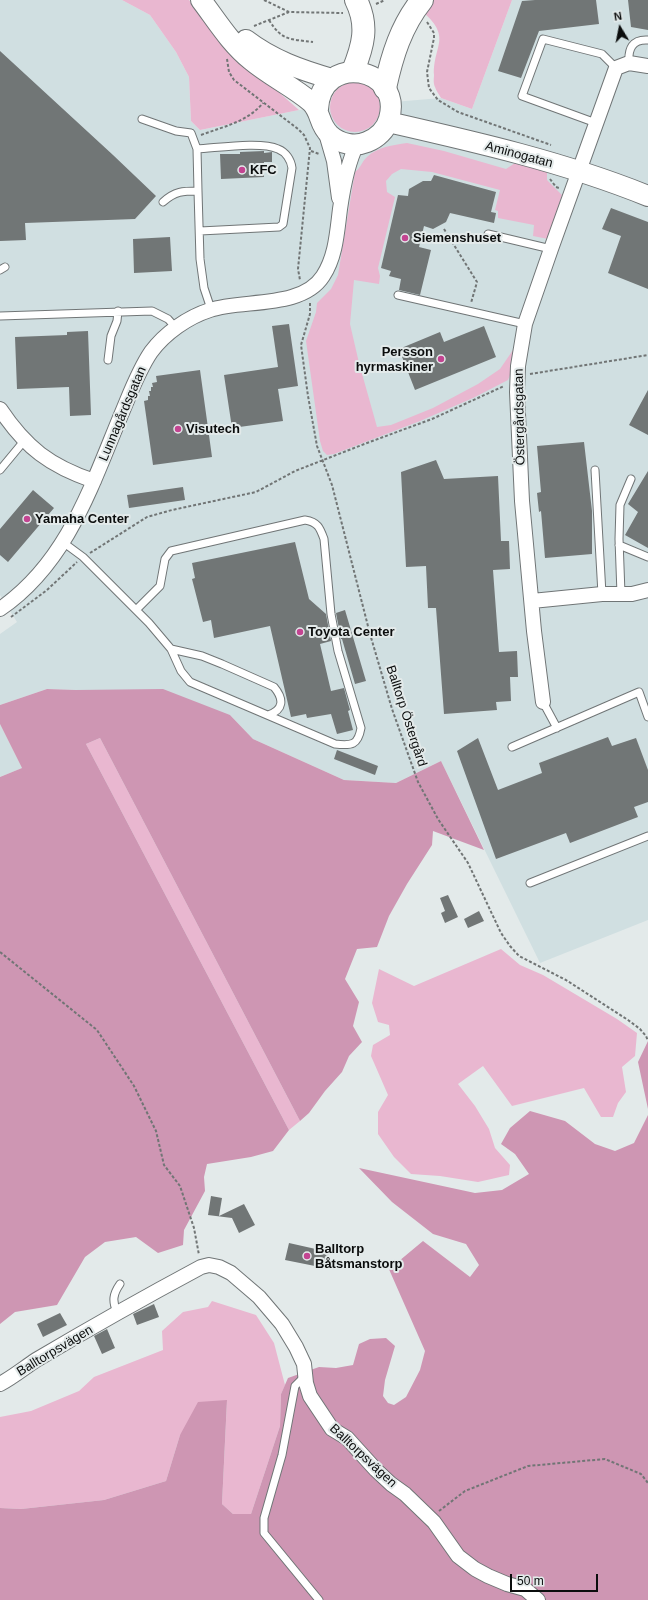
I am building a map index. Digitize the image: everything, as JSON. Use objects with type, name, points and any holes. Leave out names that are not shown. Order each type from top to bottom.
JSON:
[{"type":"highway","points":[[353,71],[362,48],[364,34],[358,6]]},
{"type":"highway","points":[[385,88],[397,43],[405,26],[423,10]]},
{"type":"main road","points":[[201,0],[230,41],[252,61],[295,90],[318,109]]},
{"type":"main road","points":[[217,22],[235,33],[260,52],[296,68],[332,79]]},
{"type":"main road","points":[[353,71],[368,74],[375,78],[385,88],[391,105],[388,122],[379,135],[372,140],[357,144],[343,143],[330,136],[321,124],[318,109],[318,102],[323,89],[332,79],[339,75],[353,71]]},
{"type":"main road","name":"Aminogatan","points":[[388,122],[427,130],[579,171],[648,196]]},
{"type":"street","points":[[622,66],[648,66]]},
{"type":"street","name":"Östergårdsgatan","points":[[543,702],[522,501],[517,380],[518,366],[526,324],[551,249],[596,123],[622,66]]},
{"type":"street","name":"Lunnagårdsgatan","points":[[325,130],[334,160],[340,208]]},
{"type":"street","name":"Lunnagårdsgatan","points":[[5,614],[19,594],[34,581],[64,543],[94,481],[144,363],[152,351],[166,336],[191,318],[211,309],[284,299],[305,292],[317,284],[329,266],[336,239],[340,208],[349,165],[357,144]]},
{"type":"street","points":[[0,409],[24,441],[39,454],[56,465],[94,481]]},
{"type":"street","points":[[532,601],[602,594],[632,594],[648,590]]},
{"type":"street","name":"Balltorpsvägen","points":[[0,1384],[35,1361],[118,1312],[201,1267],[209,1265],[219,1267],[231,1273],[259,1297],[282,1324],[303,1360],[306,1383],[310,1396],[332,1429],[347,1438],[376,1470],[391,1484],[406,1494],[430,1518],[458,1556],[474,1569],[507,1584],[525,1589],[538,1600]]},
{"type":"lane","points":[[596,123],[522,96],[543,39],[602,54],[622,66],[631,46],[639,41],[648,40]]},
{"type":"lane","points":[[142,119],[176,131],[191,133],[193,138],[197,150],[200,259],[204,288],[211,309]]},
{"type":"lane","points":[[197,150],[256,145],[278,148],[285,153],[291,162],[292,168],[283,224],[279,227],[200,231]]},
{"type":"lane","points":[[163,202],[171,194],[184,191],[198,191]]},
{"type":"lane","points":[[488,234],[551,249]]},
{"type":"lane","points":[[398,295],[526,324]]},
{"type":"lane","points":[[108,360],[111,336],[117,321],[118,311]]},
{"type":"lane","points":[[0,316],[152,311],[168,319],[176,328]]},
{"type":"lane","points":[[0,470],[24,441]]},
{"type":"lane","points":[[596,470],[602,594]]},
{"type":"lane","points":[[621,594],[620,505],[631,480]]},
{"type":"lane","points":[[64,543],[83,557],[136,610],[171,649],[182,671],[190,682],[335,744],[347,745],[359,738],[361,728],[338,650],[331,614],[324,540],[320,529],[313,522],[305,520],[172,551],[165,559],[160,586],[136,610]]},
{"type":"lane","points":[[620,545],[648,557]]},
{"type":"lane","points":[[171,649],[202,656],[274,687],[280,694],[280,706],[276,712],[268,715]]},
{"type":"lane","points":[[512,747],[639,692],[648,717]]},
{"type":"lane","name":"Östergårdsgatan","points":[[543,702],[557,728]]},
{"type":"lane","points":[[530,883],[648,836]]},
{"type":"lane","points":[[118,1312],[114,1306],[114,1296],[115,1291],[120,1284]]},
{"type":"lane","points":[[306,1375],[295,1386],[282,1454],[264,1518],[264,1533],[319,1600]]},
{"type":"path","points":[[264,0],[289,12]]},
{"type":"path","points":[[250,29],[289,12],[326,14],[385,0]]},
{"type":"path","points":[[423,10],[434,33],[427,72],[430,88],[438,100],[458,112],[553,146]]},
{"type":"path","points":[[269,20],[279,34],[284,37],[313,42]]},
{"type":"path","points":[[193,138],[245,119],[257,110],[263,103]]},
{"type":"path","points":[[311,151],[334,160]]},
{"type":"path","points":[[548,177],[556,186],[572,192]]},
{"type":"path","points":[[444,229],[477,282],[469,312]]},
{"type":"path","name":"Balltorp Östergård","points":[[305,292],[311,306],[301,345],[314,429],[322,461],[332,485],[370,634],[392,709],[418,782],[438,820],[468,863],[501,933],[510,946],[519,956],[566,980],[628,1020],[640,1029],[648,1041]]},
{"type":"path","points":[[5,614],[47,590],[67,570],[83,557],[147,517],[172,510],[256,492],[295,471],[432,419],[529,374],[648,355]]},
{"type":"path","points":[[0,952],[97,1030],[134,1086],[156,1131],[164,1165],[180,1186],[194,1228],[201,1267]]},
{"type":"path","points":[[430,1518],[465,1491],[528,1466],[605,1459],[641,1474],[648,1483]]},
{"type":"shaded area","points":[[0,0],[122,0],[150,15],[176,52],[189,77],[191,121],[200,130],[299,110],[441,98],[472,109],[512,0],[648,0],[648,920],[540,963],[441,761],[396,783],[344,780],[253,739],[230,715],[76,690],[47,689],[0,705],[0,634],[17,622],[0,595]]},
{"type":"shaded area","points":[[122,0],[189,0],[225,45],[299,110],[200,130],[191,121],[189,77],[176,52],[150,15]]},
{"type":"shaded area","points":[[433,0],[512,0],[472,109],[441,98],[434,85],[434,65],[439,36],[437,29],[424,13]]},
{"type":"shaded area","points":[[350,82],[360,82],[373,89],[380,102],[380,112],[373,125],[360,132],[350,132],[341,128],[334,121],[330,112],[330,102],[334,93],[341,86]]},
{"type":"shaded area","points":[[407,143],[444,151],[506,169],[515,163],[547,170],[547,180],[562,195],[548,239],[533,236],[534,225],[498,218],[498,211],[495,210],[500,190],[432,172],[401,169],[392,174],[386,181],[387,192],[395,197],[378,268],[380,276],[379,284],[354,280],[350,324],[377,427],[391,425],[433,408],[478,384],[500,369],[513,350],[514,365],[508,380],[473,398],[420,421],[334,454],[327,455],[323,451],[320,441],[306,341],[316,312],[317,303],[331,289],[338,275],[355,172],[359,169],[365,159],[376,151],[386,147]]},
{"type":"shaded area","points":[[47,689],[163,689],[230,715],[253,739],[344,780],[396,783],[441,761],[484,850],[433,831],[432,845],[389,916],[377,947],[357,949],[345,979],[359,1002],[353,1026],[362,1042],[349,1056],[342,1072],[325,1091],[309,1113],[300,1121],[100,738],[86,744],[289,1130],[273,1151],[251,1157],[207,1164],[204,1177],[205,1191],[184,1230],[183,1245],[158,1253],[136,1237],[105,1242],[85,1257],[57,1305],[15,1312],[0,1324],[0,777],[22,768],[0,724],[0,705]]},
{"type":"shaded area","points":[[0,724],[22,768],[0,777]]},
{"type":"shaded area","points":[[100,738],[300,1121],[289,1130],[86,744]]},
{"type":"shaded area","points":[[501,949],[520,965],[543,975],[617,1019],[637,1033],[635,1056],[622,1067],[626,1092],[618,1103],[613,1117],[601,1117],[584,1088],[512,1106],[483,1066],[458,1084],[475,1106],[489,1129],[495,1148],[510,1165],[509,1175],[478,1182],[440,1176],[411,1174],[394,1157],[378,1134],[378,1112],[388,1095],[371,1056],[373,1045],[390,1035],[389,1025],[378,1022],[372,1003],[379,969],[414,986]]},
{"type":"shaded area","points":[[648,1041],[648,1109],[638,1062]]},
{"type":"shaded area","points":[[530,1111],[565,1121],[595,1144],[615,1151],[634,1143],[648,1115],[648,1600],[0,1600],[0,1508],[21,1509],[104,1500],[166,1481],[180,1435],[198,1402],[227,1400],[222,1504],[233,1514],[251,1514],[280,1426],[281,1394],[288,1378],[319,1367],[336,1368],[353,1365],[359,1344],[370,1339],[386,1338],[395,1346],[385,1380],[383,1396],[388,1403],[394,1405],[406,1397],[420,1370],[425,1351],[388,1267],[399,1261],[423,1241],[470,1277],[479,1265],[466,1244],[433,1234],[392,1202],[359,1168],[475,1193],[502,1190],[529,1174],[515,1154],[501,1144],[510,1128]]},
{"type":"shaded area","points":[[212,1301],[256,1315],[274,1343],[285,1385],[281,1394],[280,1426],[251,1514],[233,1514],[222,1504],[227,1401],[180,1435],[166,1481],[104,1500],[21,1509],[0,1508],[0,1417],[31,1411],[79,1391],[94,1377],[163,1350],[162,1331],[183,1312],[208,1307]]},
{"type":"building","points":[[596,0],[599,24],[539,31],[521,78],[498,71],[522,1]]},
{"type":"building","points":[[628,0],[648,0],[648,30],[631,27]]},
{"type":"building","points":[[0,51],[156,196],[135,219],[25,223],[26,240],[0,241]]},
{"type":"building","name":"KFC","points":[[264,151],[264,153],[272,152],[272,162],[264,162],[264,177],[221,179],[220,154],[240,154],[240,152]]},
{"type":"building","name":"Siemenshuset","points":[[434,175],[496,192],[491,212],[496,213],[494,223],[450,213],[446,222],[433,229],[424,226],[419,247],[431,250],[420,295],[399,290],[401,279],[389,276],[391,271],[381,268],[398,195],[408,196],[409,189],[423,181],[431,181]]},
{"type":"building","points":[[611,208],[648,222],[648,289],[608,273],[621,236],[602,229]]},
{"type":"building","points":[[170,237],[172,271],[134,273],[133,239]]},
{"type":"building","points":[[289,324],[298,386],[278,389],[283,421],[232,428],[224,375],[278,367],[272,326]]},
{"type":"building","points":[[484,326],[496,357],[415,390],[399,349],[440,332],[444,342]]},
{"type":"building","points":[[88,331],[91,415],[70,416],[69,387],[17,389],[15,337],[67,335],[67,332]]},
{"type":"building","name":"Visutech","points":[[200,370],[212,457],[153,465],[144,401],[148,400],[148,396],[150,396],[149,391],[151,391],[151,387],[153,387],[152,383],[157,382],[156,376]]},
{"type":"building","points":[[648,390],[648,435],[629,425]]},
{"type":"building","points":[[584,442],[592,511],[592,554],[545,558],[541,511],[539,512],[537,493],[541,492],[537,446]]},
{"type":"building","points":[[436,460],[444,479],[498,476],[501,541],[509,541],[510,569],[493,570],[499,652],[517,651],[518,677],[510,677],[511,701],[496,702],[497,710],[444,714],[436,608],[428,608],[426,566],[406,567],[401,472]]},
{"type":"building","points":[[648,471],[648,548],[625,535],[638,512],[628,504]]},
{"type":"building","points":[[183,487],[185,500],[129,508],[127,495]]},
{"type":"building","name":"Yamaha Center","points":[[33,490],[54,508],[8,562],[0,555],[0,529]]},
{"type":"building","name":"Toyota Center","points":[[295,542],[309,599],[326,614],[331,641],[320,644],[331,691],[344,688],[350,710],[348,711],[353,730],[337,734],[331,714],[307,718],[306,714],[291,717],[270,626],[214,638],[211,620],[203,622],[192,579],[195,578],[192,563]]},
{"type":"building","points":[[345,610],[366,681],[355,684],[341,639],[336,613]]},
{"type":"building","points":[[608,737],[612,746],[636,738],[648,770],[648,802],[634,807],[638,817],[570,843],[566,833],[496,859],[457,751],[478,738],[498,790],[542,773],[539,763]]},
{"type":"building","points":[[337,750],[378,766],[375,775],[334,759]]},
{"type":"building","points":[[448,895],[458,917],[445,923],[441,913],[445,911],[440,898]]},
{"type":"building","points":[[479,911],[484,921],[468,928],[464,919]]},
{"type":"building","points":[[211,1196],[222,1198],[219,1216],[244,1204],[255,1225],[239,1233],[232,1218],[208,1215]]},
{"type":"building","name":"Balltorp Båtsmanstorp","points":[[289,1243],[329,1252],[325,1268],[285,1260]]},
{"type":"building","points":[[154,1304],[159,1317],[137,1325],[133,1314]]},
{"type":"building","points":[[60,1313],[67,1325],[43,1337],[37,1324]]},
{"type":"building","points":[[107,1329],[115,1348],[102,1354],[94,1336]]},
{"type":"place","name":"KFC","points":[[242,170]]},
{"type":"place","name":"Siemenshuset","points":[[405,238]]},
{"type":"place","name":"Persson hyrmaskiner","points":[[441,359]]},
{"type":"place","name":"Visutech","points":[[178,429]]},
{"type":"place","name":"Yamaha Center","points":[[27,519]]},
{"type":"place","name":"Toyota Center","points":[[300,632]]},
{"type":"place","name":"Balltorp Båtsmanstorp","points":[[307,1256]]}]
